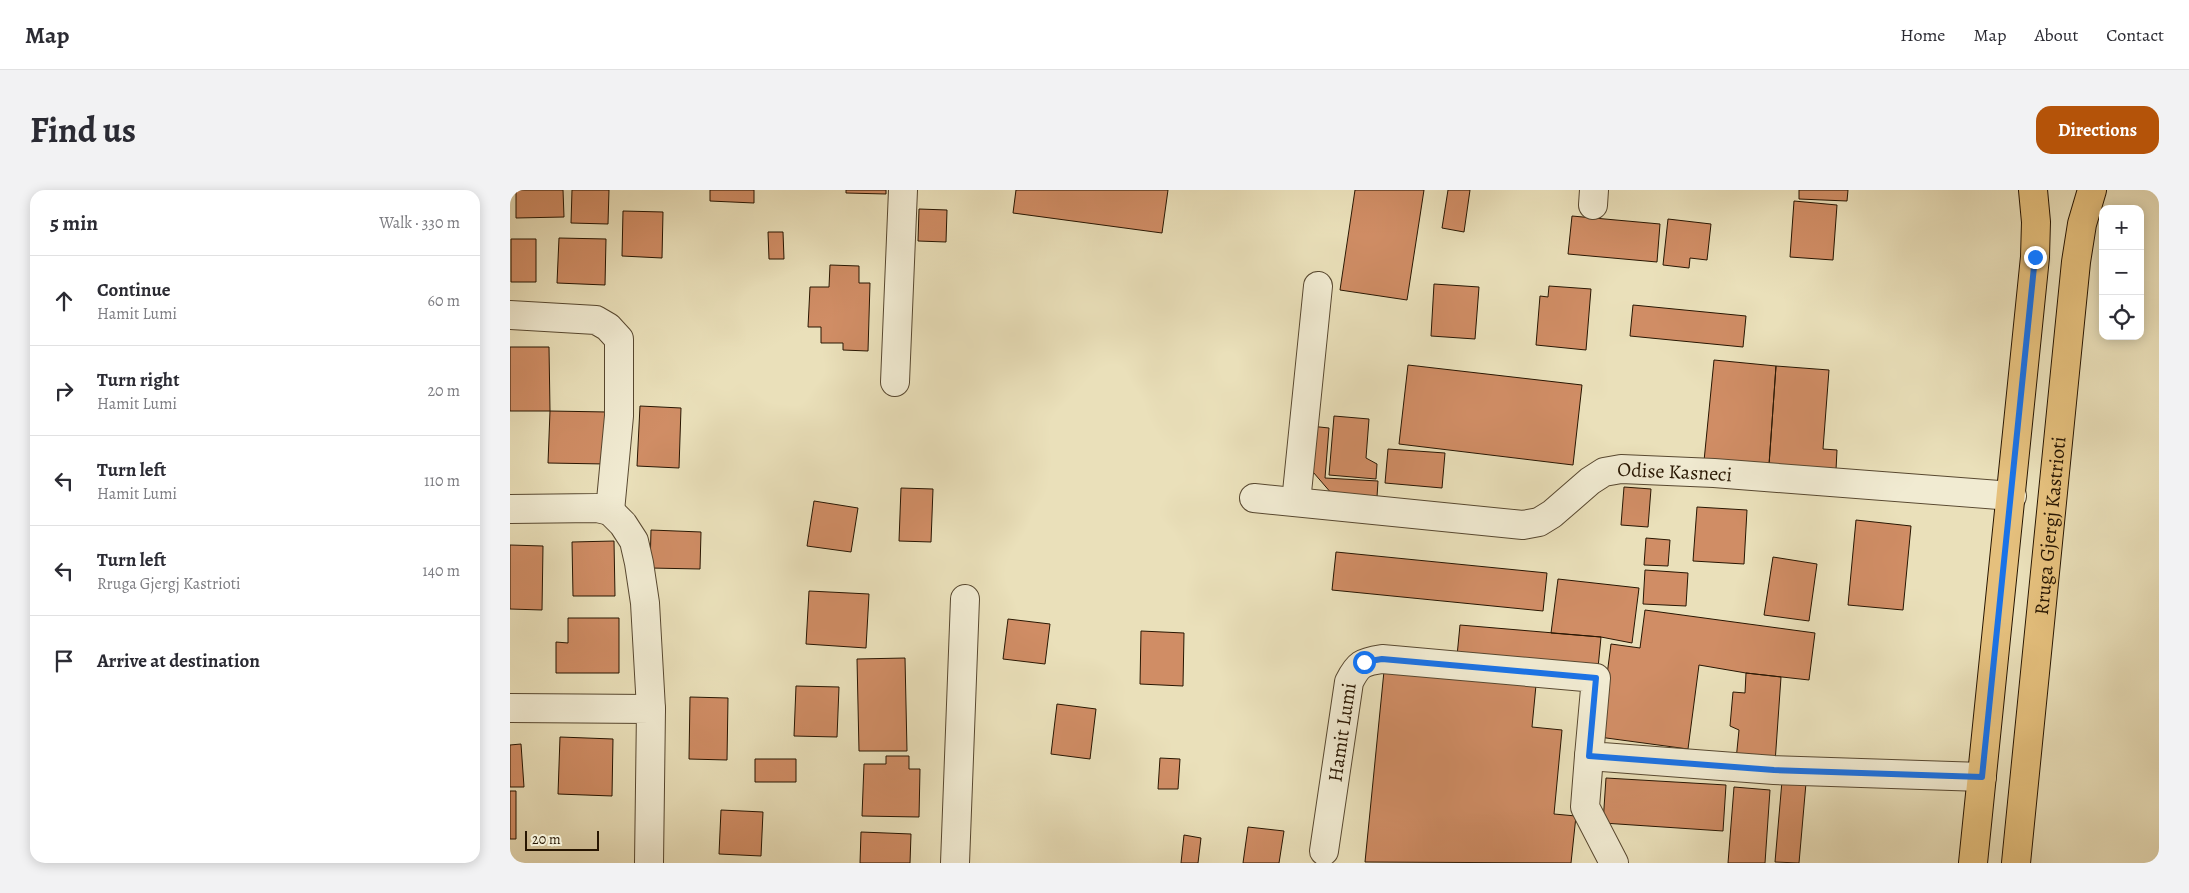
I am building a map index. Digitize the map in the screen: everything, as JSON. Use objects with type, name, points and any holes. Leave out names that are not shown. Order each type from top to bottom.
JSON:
[{"type":"main road","name":"Rruga Gjergj Kastrioti","points":[[1973,863],[2035,257],[2036,222],[2033,190]]},
{"type":"main road","name":"Rruga Gjergj Kastrioti","points":[[2016,863],[2076,262],[2082,224],[2092,190]]},
{"type":"street","points":[[895,382],[903,190]]},
{"type":"street","points":[[1296,502],[1318,286]]},
{"type":"street","points":[[510,314],[596,320],[608,327],[619,339],[619,416],[610,511]]},
{"type":"street","name":"Odise Kasneci","points":[[1254,498],[1523,525],[1539,522],[1552,514],[1604,472],[1621,469],[1714,473],[2012,496]]},
{"type":"street","points":[[510,509],[597,508],[610,511],[623,524],[634,541],[645,603],[651,708],[649,863]]},
{"type":"street","points":[[955,863],[965,600]]},
{"type":"street","name":"Hamit Lumi","points":[[1324,851],[1348,682],[1355,669],[1364,662],[1382,659],[1596,678],[1589,756]]},
{"type":"street","points":[[510,708],[651,708]]},
{"type":"street","points":[[1614,863],[1585,807],[1589,756],[1774,770],[1982,777]]},
{"type":"building","points":[[516,190],[563,190],[564,217],[516,218]]},
{"type":"building","points":[[572,190],[609,190],[608,224],[571,223]]},
{"type":"building","points":[[710,190],[754,190],[754,203],[710,201]]},
{"type":"building","points":[[846,190],[886,190],[886,194],[846,193]]},
{"type":"building","points":[[1016,190],[1168,190],[1162,233],[1013,213]]},
{"type":"building","points":[[1355,190],[1424,190],[1407,300],[1340,290]]},
{"type":"building","points":[[1448,190],[1470,190],[1464,232],[1442,228]]},
{"type":"building","points":[[1799,190],[1848,190],[1847,201],[1799,199]]},
{"type":"building","points":[[1794,201],[1837,205],[1833,260],[1790,257]]},
{"type":"building","points":[[919,209],[947,210],[946,242],[918,241]]},
{"type":"building","points":[[623,211],[663,212],[662,258],[622,256]]},
{"type":"building","points":[[1572,216],[1660,224],[1657,262],[1568,254]]},
{"type":"building","points":[[1668,219],[1711,224],[1707,260],[1690,258],[1689,268],[1663,265]]},
{"type":"building","points":[[768,232],[783,232],[784,259],[769,259]]},
{"type":"building","points":[[559,238],[606,239],[605,285],[557,283]]},
{"type":"building","points":[[511,239],[536,239],[536,282],[511,282]]},
{"type":"building","points":[[830,265],[859,266],[859,283],[870,283],[868,351],[843,350],[843,343],[821,343],[821,327],[808,327],[810,287],[829,287]]},
{"type":"building","points":[[1434,284],[1479,287],[1475,339],[1431,336]]},
{"type":"building","points":[[1549,286],[1591,289],[1586,350],[1536,345],[1540,296],[1548,297]]},
{"type":"building","points":[[1633,305],[1746,316],[1743,347],[1630,336]]},
{"type":"building","points":[[510,347],[549,347],[550,411],[510,411]]},
{"type":"building","points":[[1714,360],[1776,366],[1769,465],[1704,461]]},
{"type":"building","points":[[1408,365],[1582,385],[1573,465],[1399,444]]},
{"type":"building","points":[[1776,366],[1829,370],[1823,449],[1837,450],[1836,470],[1769,465]]},
{"type":"building","points":[[640,406],[681,408],[679,468],[637,466]]},
{"type":"building","points":[[550,411],[607,412],[605,464],[548,463]]},
{"type":"building","points":[[1334,416],[1369,419],[1366,458],[1377,464],[1376,479],[1329,475]]},
{"type":"building","points":[[1310,426],[1329,428],[1325,478],[1378,481],[1377,497],[1332,494],[1307,465]]},
{"type":"building","points":[[1388,449],[1445,453],[1442,488],[1385,483]]},
{"type":"building","points":[[1624,487],[1651,489],[1648,527],[1621,525]]},
{"type":"building","points":[[901,488],[933,489],[931,542],[899,541]]},
{"type":"building","points":[[814,501],[858,508],[851,552],[807,546]]},
{"type":"building","points":[[1697,507],[1747,510],[1744,564],[1693,561]]},
{"type":"building","points":[[1856,520],[1911,526],[1903,610],[1848,605]]},
{"type":"building","points":[[651,530],[701,532],[700,569],[650,568]]},
{"type":"building","points":[[1646,538],[1670,540],[1668,566],[1644,565]]},
{"type":"building","points":[[614,541],[615,596],[573,596],[572,542]]},
{"type":"building","points":[[510,545],[543,546],[542,610],[510,609]]},
{"type":"building","points":[[1336,552],[1547,573],[1543,611],[1332,590]]},
{"type":"building","points":[[1773,557],[1817,564],[1809,621],[1764,615]]},
{"type":"building","points":[[1645,570],[1688,573],[1686,606],[1643,604]]},
{"type":"building","points":[[1558,579],[1639,588],[1632,643],[1601,637],[1551,633]]},
{"type":"building","points":[[809,591],[869,594],[866,648],[806,644]]},
{"type":"building","points":[[1645,610],[1815,633],[1809,680],[1746,673],[1699,665],[1688,749],[1599,737],[1611,644],[1640,648]]},
{"type":"building","points":[[568,618],[619,618],[619,673],[556,673],[556,642],[568,643]]},
{"type":"building","points":[[1008,619],[1050,624],[1045,664],[1003,659]]},
{"type":"building","points":[[1460,625],[1601,637],[1598,668],[1457,656]]},
{"type":"building","points":[[1141,631],[1184,633],[1183,686],[1140,684]]},
{"type":"building","points":[[905,658],[907,751],[859,751],[857,659]]},
{"type":"building","points":[[1384,671],[1536,685],[1532,727],[1562,730],[1554,814],[1576,816],[1571,863],[1365,862]]},
{"type":"building","points":[[1746,673],[1781,677],[1775,763],[1736,760],[1739,730],[1730,726],[1733,692],[1745,693]]},
{"type":"building","points":[[796,686],[839,687],[837,737],[794,736]]},
{"type":"building","points":[[690,697],[728,698],[727,760],[689,759]]},
{"type":"building","points":[[1057,704],[1096,709],[1090,759],[1051,754]]},
{"type":"building","points":[[560,737],[613,739],[612,796],[558,794]]},
{"type":"building","points":[[521,744],[524,787],[510,787],[510,745]]},
{"type":"building","points":[[886,756],[909,756],[909,769],[920,769],[919,817],[862,816],[864,764],[886,764]]},
{"type":"building","points":[[1160,758],[1180,759],[1178,789],[1158,789]]},
{"type":"building","points":[[755,759],[796,759],[796,782],[755,782]]},
{"type":"building","points":[[1606,778],[1726,785],[1723,831],[1603,823]]},
{"type":"building","points":[[1782,781],[1806,783],[1799,863],[1775,862]]},
{"type":"building","points":[[1734,787],[1770,790],[1765,863],[1728,863]]},
{"type":"building","points":[[510,791],[516,791],[516,839],[510,839]]},
{"type":"building","points":[[721,810],[763,812],[761,856],[719,854]]},
{"type":"building","points":[[1248,827],[1284,831],[1279,863],[1243,863]]},
{"type":"building","points":[[861,832],[911,834],[910,863],[860,863]]},
{"type":"building","points":[[1184,835],[1201,838],[1198,863],[1181,863]]},
{"type":"route","points":[[1364,662],[1382,659],[1596,678],[1589,756],[1774,770],[1982,777],[2035,257]]}]
